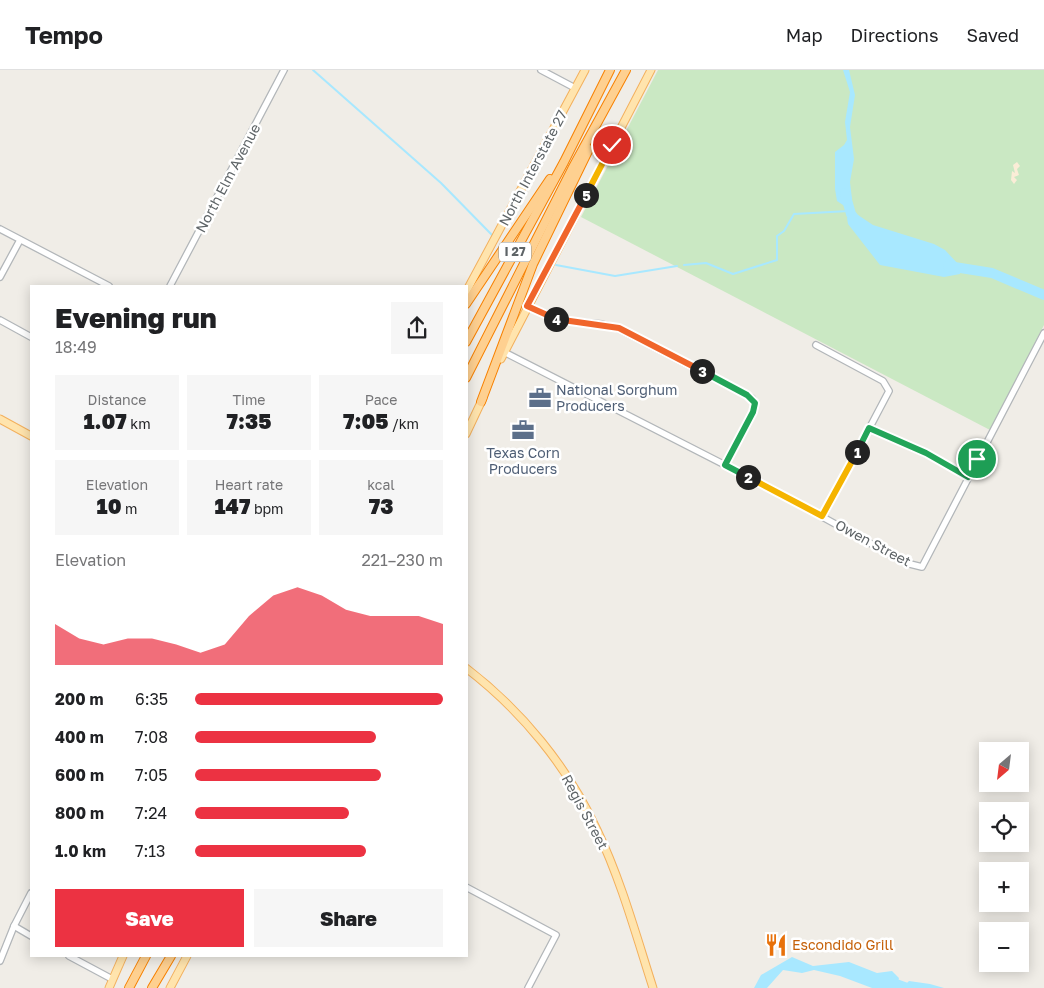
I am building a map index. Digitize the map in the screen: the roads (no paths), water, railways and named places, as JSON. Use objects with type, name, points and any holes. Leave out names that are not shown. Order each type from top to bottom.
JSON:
[{"type":"highway","name":"I 27","points":[[468,338],[564,162],[610,70]]},
{"type":"highway","name":"I 27","points":[[468,374],[572,169],[626,70]]},
{"type":"highway","points":[[481,402],[533,264],[609,103]]},
{"type":"highway","points":[[468,301],[549,180],[564,162]]},
{"type":"highway","points":[[129,988],[140,957]]},
{"type":"highway","points":[[129,988],[145,957]]},
{"type":"highway","points":[[151,988],[166,957]]},
{"type":"highway","points":[[151,988],[170,957]]},
{"type":"main road","name":"North Interstate 27","points":[[468,288],[585,70]]},
{"type":"main road","points":[[468,430],[527,306],[651,70]]},
{"type":"main road","points":[[0,419],[30,435]]},
{"type":"main road","name":"Regis Street","points":[[468,670],[495,693],[537,737],[582,801],[597,830],[615,873],[653,988]]},
{"type":"main road","points":[[109,988],[123,957]]},
{"type":"main road","points":[[170,988],[187,957]]},
{"type":"street","name":"North Elm Avenue","points":[[171,285],[284,70]]},
{"type":"street","points":[[541,70],[575,88]]},
{"type":"street","points":[[0,229],[107,285]]},
{"type":"street","points":[[0,277],[20,240]]},
{"type":"street","points":[[527,306],[563,321],[602,324],[619,328],[747,395],[755,403],[753,412],[725,465]]},
{"type":"street","points":[[0,320],[30,336]]},
{"type":"street","points":[[869,428],[926,453],[968,477],[1044,333]]},
{"type":"street","points":[[816,345],[883,381],[888,386],[888,394],[822,516]]},
{"type":"street","name":"Owen Street","points":[[504,352],[725,465],[906,563],[922,566],[968,477]]},
{"type":"street","points":[[468,889],[556,935],[528,988]]},
{"type":"street","points":[[0,961],[14,926],[30,895]]},
{"type":"street","points":[[14,926],[30,935]]},
{"type":"street","points":[[71,957],[112,979]]},
{"type":"water","points":[[843,70],[849,70],[855,95],[850,127],[854,159],[850,182],[852,199],[846,207],[837,201],[835,189],[835,152],[847,140],[845,122],[850,92]]},
{"type":"water","points":[[851,214],[858,215],[873,225],[934,244],[945,250],[960,266],[960,274],[944,277],[880,265],[848,224],[847,218]]},
{"type":"water","points":[[792,957],[813,966],[849,962],[877,973],[892,971],[899,978],[896,988],[872,988],[840,976],[814,970],[802,973],[783,970],[767,988],[754,988],[761,975]]},
{"type":"water","points":[[909,981],[930,984],[944,988],[902,988]]},
{"type":"waterway","points":[[313,70],[441,183],[492,235]]},
{"type":"waterway","points":[[845,193],[851,214],[858,223]]},
{"type":"waterway","points":[[684,265],[706,263],[733,274],[777,260],[777,236],[784,231],[794,214],[849,211]]},
{"type":"waterway","points":[[556,265],[615,276],[677,266]]},
{"type":"waterway","points":[[948,266],[992,273],[1044,295]]},
{"type":"waterway","points":[[885,980],[907,988]]},
{"type":"place","name":"National Sorghum Producers","points":[[540,398]]},
{"type":"place","name":"Texas Corn Producers","points":[[523,430]]},
{"type":"place","name":"Escondido Grill","points":[[776,945]]}]
